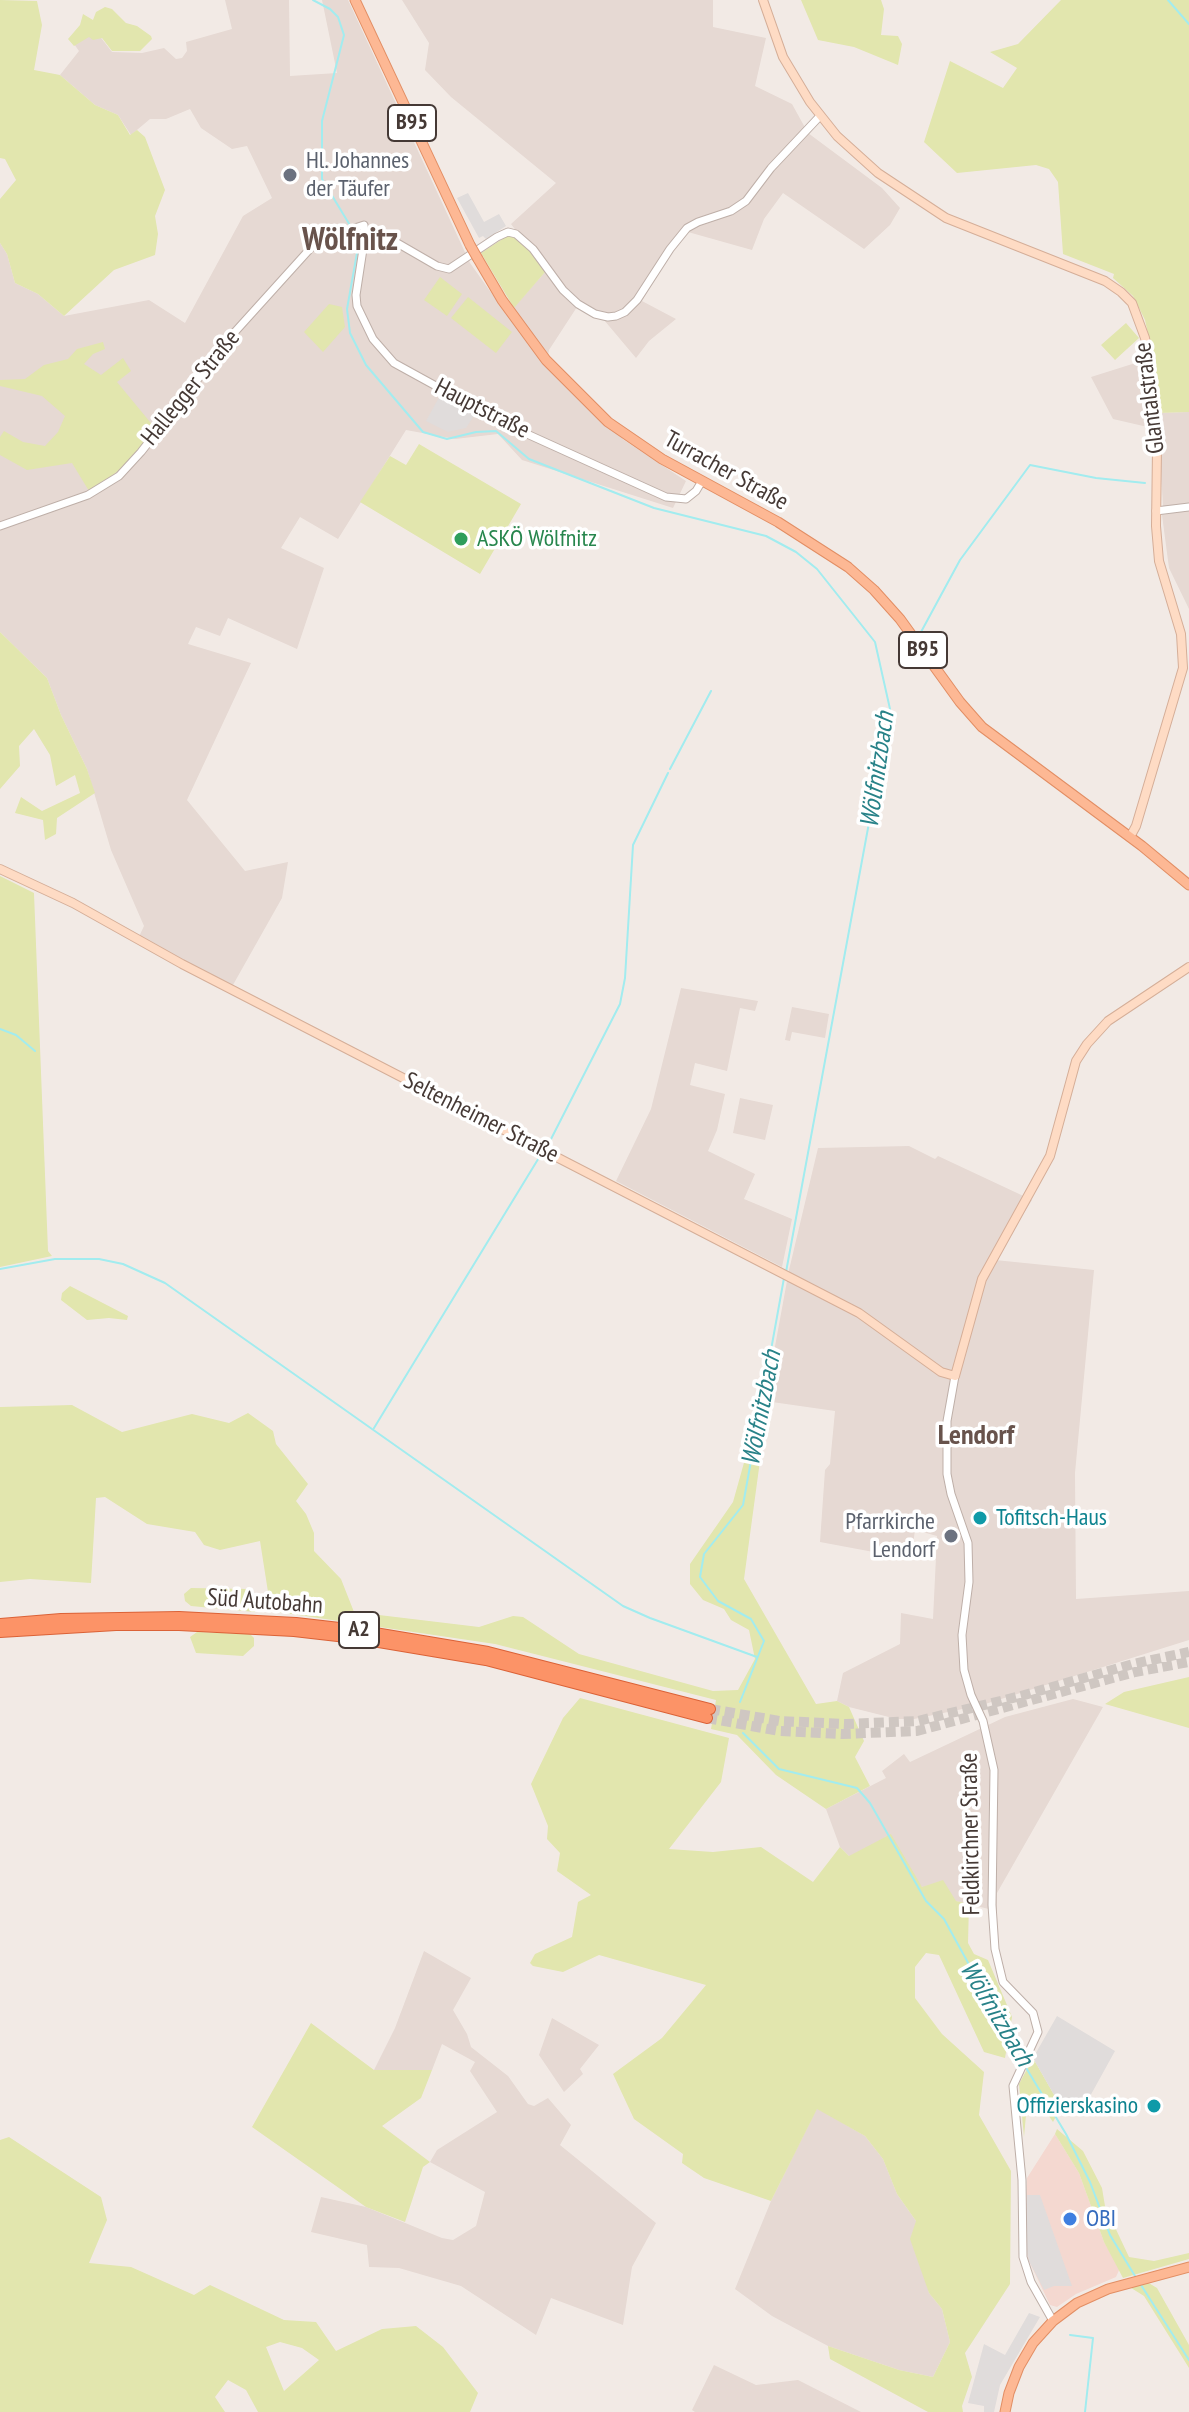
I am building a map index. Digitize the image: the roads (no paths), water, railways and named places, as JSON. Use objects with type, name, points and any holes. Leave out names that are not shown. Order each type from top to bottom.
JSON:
[{"type":"highway","name":"Süd Autobahn","points":[[0,1624],[61,1619],[179,1617],[357,1630],[488,1652],[709,1714],[486,1660],[355,1638],[294,1631],[179,1625],[116,1625],[0,1632]]},
{"type":"main road","name":"Turracher Straße","points":[[355,0],[478,259],[529,338],[586,403],[634,441],[789,529],[848,567],[900,619],[960,702],[982,727],[1189,885]]},
{"type":"main road","name":"Glantalstraße","points":[[763,0],[783,57],[820,116],[870,166],[926,206],[966,226],[1105,281],[1132,303],[1145,338],[1151,373],[1157,437],[1159,561],[1181,634],[1183,668],[1136,826],[1130,837]]},
{"type":"main road","name":"Seltenheimer Straße","points":[[0,869],[73,903],[182,964],[780,1271],[859,1313],[941,1372],[955,1376]]},
{"type":"main road","name":"Feldkirchner Straße","points":[[955,1376],[982,1279],[1050,1156],[1076,1061],[1108,1021],[1189,967]]},
{"type":"main road","points":[[1005,2412],[1019,2367],[1033,2343],[1053,2321],[1086,2299],[1124,2283],[1189,2267]]},
{"type":"street","points":[[365,236],[392,240],[437,266],[449,269],[497,237],[508,232],[516,234],[533,249],[563,290],[578,304],[595,314],[616,316],[637,300],[687,228],[731,211],[746,201],[771,168],[820,116]]},
{"type":"street","name":"Hauptstraße","points":[[356,227],[365,236],[357,306],[373,339],[394,363],[505,424],[666,497],[686,499],[702,481]]},
{"type":"street","name":"Hallegger Straße","points":[[0,526],[88,495],[119,476],[233,334],[315,243],[322,237],[356,227]]},
{"type":"street","points":[[1156,511],[1189,507]]},
{"type":"street","name":"Feldkirchner Straße","points":[[955,1376],[947,1421],[947,1474],[968,1543],[969,1582],[962,1635],[964,1670],[983,1721],[994,1770],[992,1905],[995,1949],[1003,1982],[1033,2013],[1038,2032],[1013,2092],[1022,2180],[1023,2257],[1031,2282],[1053,2321]]},
{"type":"waterway","name":"Wölfnitzbach","points":[[313,0],[338,17],[344,35],[322,121],[322,179],[351,227]]},
{"type":"waterway","points":[[1168,0],[1189,24]]},
{"type":"waterway","name":"Wölfnitzbach","points":[[354,233],[357,253],[347,309],[350,333],[366,365],[423,432],[447,439],[496,431],[529,459],[654,508],[766,536],[796,552],[817,569],[875,642],[890,709],[885,748],[786,1272]]},
{"type":"waterway","points":[[921,632],[960,560],[1030,465],[1096,478],[1145,483]]},
{"type":"waterway","points":[[670,769],[711,691]]},
{"type":"waterway","points":[[550,1141],[620,1004],[625,978],[633,845],[668,773]]},
{"type":"waterway","points":[[0,1029],[16,1035],[35,1051]]},
{"type":"waterway","points":[[374,1428],[540,1156]]},
{"type":"waterway","points":[[0,1269],[55,1259],[99,1259],[123,1264],[165,1283],[623,1606],[757,1657]]},
{"type":"waterway","name":"Wölfnitzbach","points":[[740,1702],[764,1641],[751,1619],[718,1601],[700,1577],[704,1554],[743,1505],[784,1278]]},
{"type":"waterway","name":"Wölfnitzbach","points":[[743,1733],[779,1769],[857,1788],[870,1803],[926,1901],[944,1919],[1022,2061]]},
{"type":"waterway","name":"Wölfnitzbach","points":[[1025,2066],[1066,2134],[1090,2182],[1110,2235],[1135,2276]]},
{"type":"waterway","name":"Wölfnitzbach","points":[[1141,2285],[1189,2360]]},
{"type":"waterway","points":[[1070,2335],[1093,2338],[1085,2412]]},
{"type":"tunnel","points":[[710,1709],[780,1721],[846,1724],[918,1721],[1189,1652]]},
{"type":"tunnel","points":[[707,1718],[779,1731],[842,1734],[917,1731],[1135,1672],[1189,1662]]},
{"type":"place","name":"Hl. Johannes der Täufer","points":[[290,175]]},
{"type":"place","name":"ASKÖ Wölfnitz","points":[[461,539]]},
{"type":"place","name":"Tofitsch-Haus","points":[[980,1518]]},
{"type":"place","name":"Pfarrkirche Lendorf","points":[[951,1536]]},
{"type":"place","name":"Offizierskasino","points":[[1154,2106]]},
{"type":"place","name":"OBI","points":[[1070,2219]]},
{"type":"district","name":"Wölfnitz","points":[[350,241]]},
{"type":"district","name":"Lendorf","points":[[976,1436]]}]
